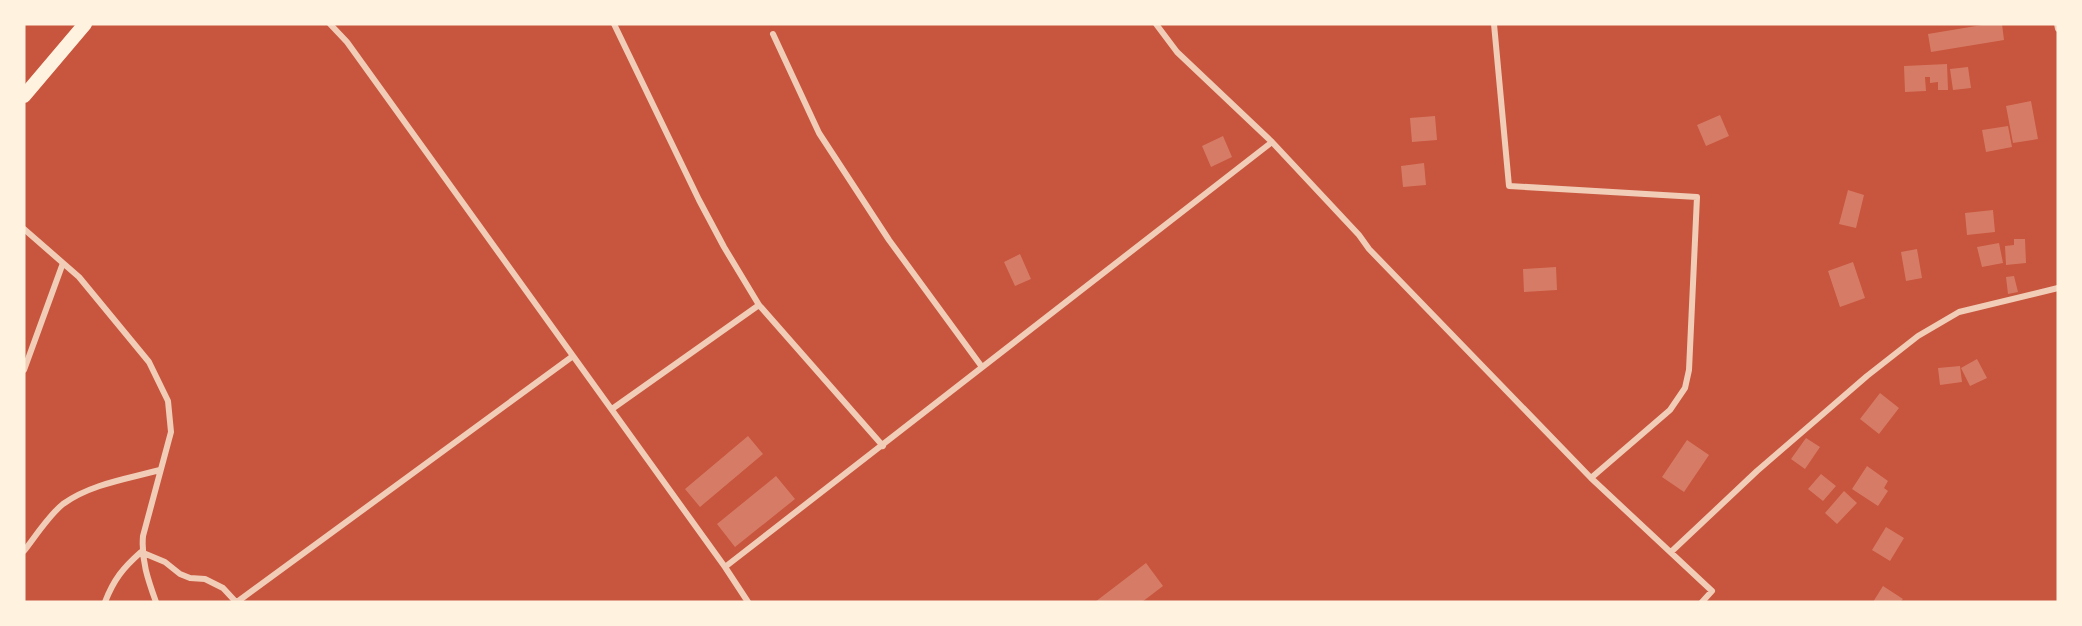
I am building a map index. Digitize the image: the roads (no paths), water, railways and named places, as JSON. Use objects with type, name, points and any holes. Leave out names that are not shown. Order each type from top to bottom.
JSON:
[{"type":"main road","points":[[24,96],[85,24]]},
{"type":"street","points":[[330,24],[347,42],[748,602]]},
{"type":"street","points":[[615,24],[699,200],[759,305],[883,446]]},
{"type":"street","points":[[1156,24],[1161,34],[1177,52],[1272,142],[1359,235],[1369,249],[1591,478],[1712,591],[1702,602]]},
{"type":"street","points":[[1494,24],[1509,186],[1697,197],[1689,370],[1685,388],[1670,410],[1591,478]]},
{"type":"street","points":[[2057,24],[2058,29]]},
{"type":"street","points":[[773,34],[802,100],[835,159],[890,240],[982,367]]},
{"type":"street","points":[[725,567],[1272,142]]},
{"type":"street","points":[[24,229],[79,277],[149,362],[168,401],[171,432],[142,536],[141,552],[156,602]]},
{"type":"street","points":[[24,370],[63,263]]},
{"type":"street","points":[[1671,552],[1757,471],[1867,376],[1918,336],[1959,312],[2058,288]]},
{"type":"street","points":[[612,409],[759,305]]},
{"type":"street","points":[[141,552],[165,562],[180,574],[190,578],[205,579],[223,588],[236,602],[573,356]]},
{"type":"street","points":[[24,551],[61,506],[74,498],[91,488],[160,470]]},
{"type":"street","points":[[105,602],[112,585],[124,567],[141,552]]}]
